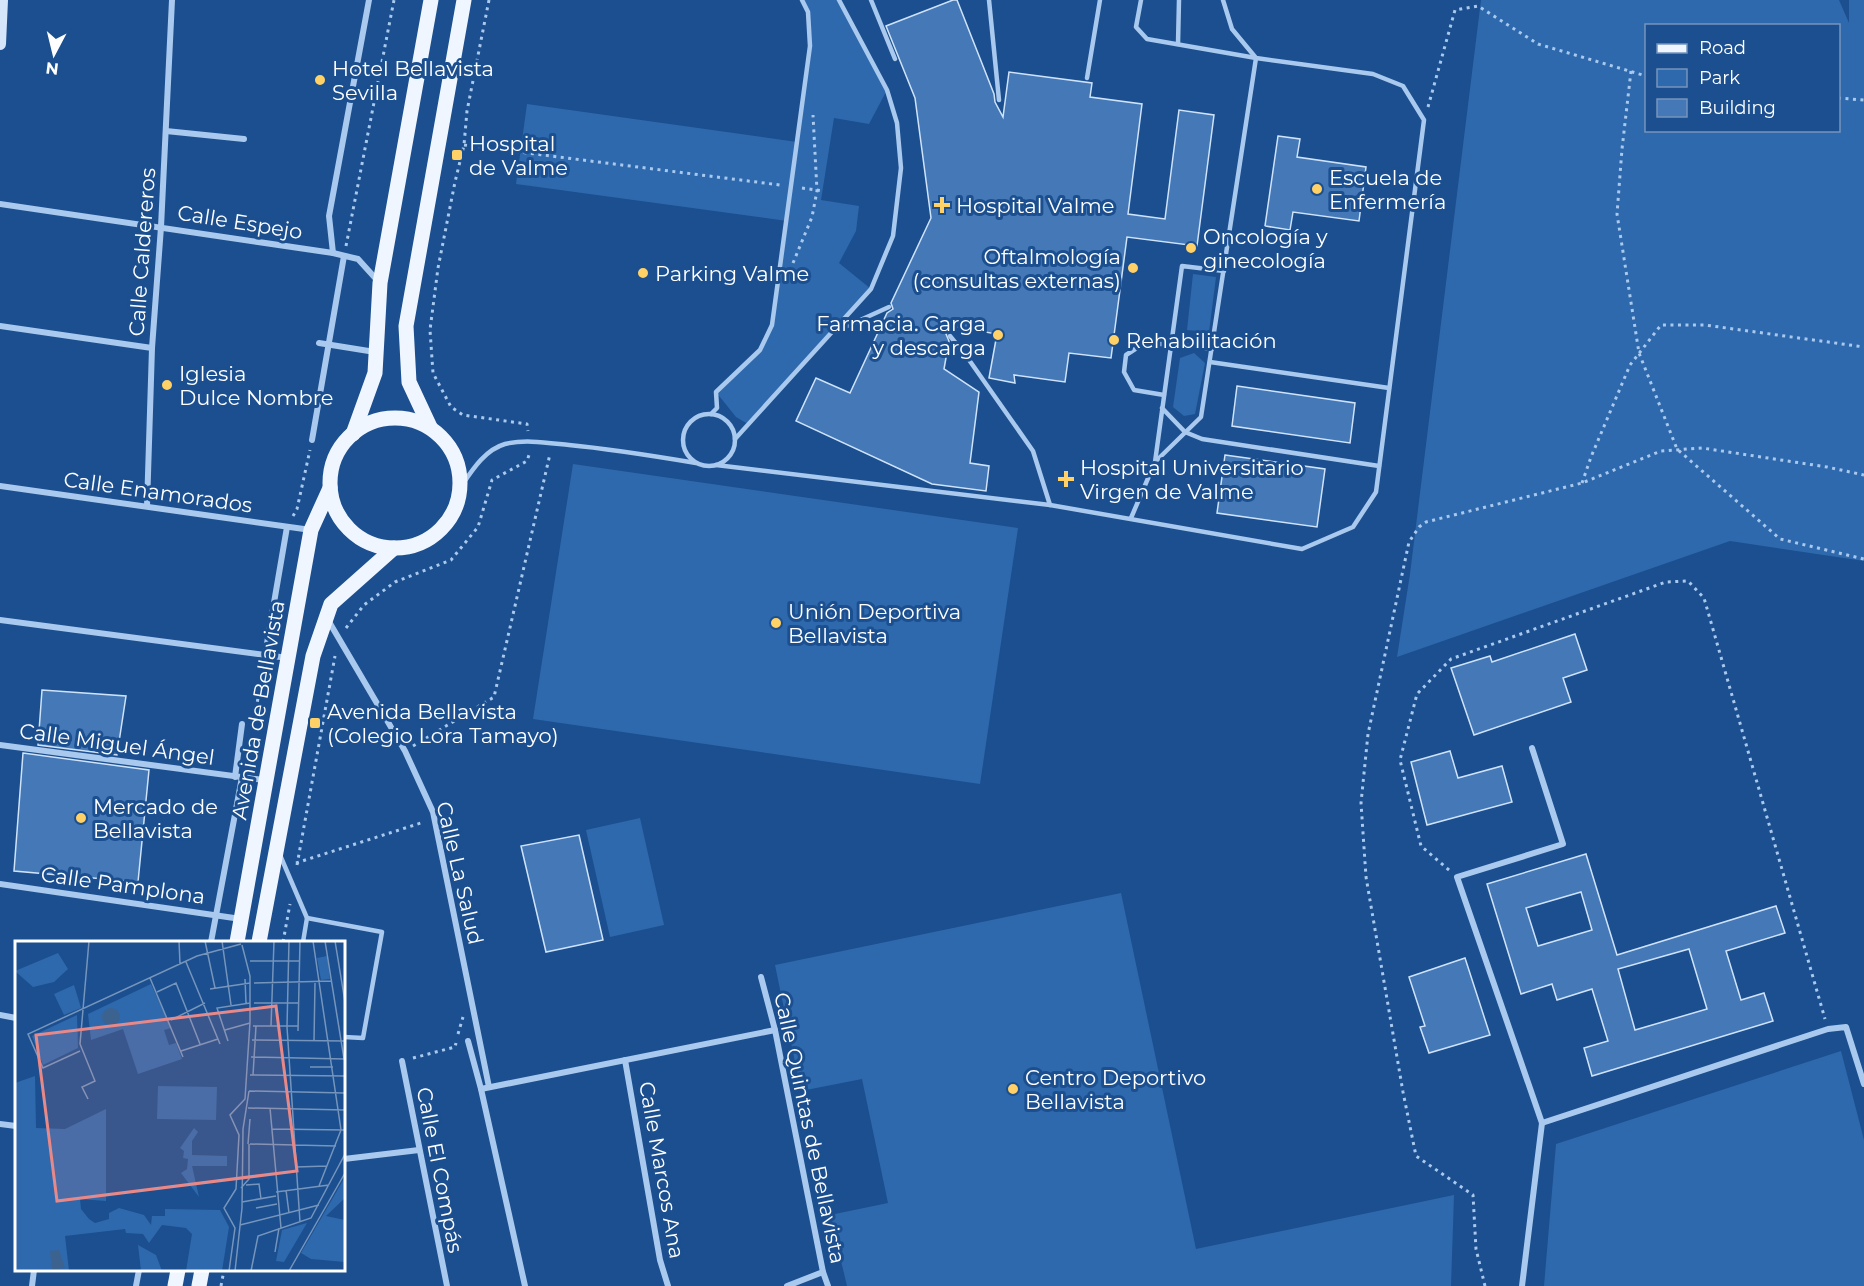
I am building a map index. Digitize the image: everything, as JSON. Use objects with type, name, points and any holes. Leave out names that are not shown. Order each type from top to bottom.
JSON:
[{"type":"main road","points":[[353,434],[375,373],[380,284],[431,0]]},
{"type":"main road","points":[[430,427],[406,420],[387,419],[370,424],[353,434],[342,446],[335,460],[330,488],[340,517],[354,533],[373,543],[394,548],[419,543],[441,529],[453,513],[460,488],[454,457],[447,444],[430,427],[409,382],[406,326],[464,0]]},
{"type":"main road","name":"Avenida de Bellavista","points":[[237,941],[265,781],[290,658],[311,530],[330,488]]},
{"type":"main road","name":"Avenida de Bellavista","points":[[259,941],[313,656],[326,617],[331,604],[394,548]]},
{"type":"main road","points":[[175,1286],[178,1271]]},
{"type":"main road","points":[[199,1286],[202,1271]]},
{"type":"street","points":[[0,44],[2,0]]},
{"type":"street","name":"Calle Caldereros","points":[[147,506],[152,348],[161,227],[172,0]]},
{"type":"street","points":[[369,0],[329,216],[333,253],[358,259],[380,284]]},
{"type":"street","points":[[166,131],[244,139]]},
{"type":"street","name":"Calle Espejo","points":[[0,204],[333,253]]},
{"type":"street","points":[[312,440],[344,256]]},
{"type":"street","points":[[0,326],[152,348]]},
{"type":"street","points":[[319,342],[376,352]]},
{"type":"street","name":"Calle Enamorados","points":[[0,486],[311,530]]},
{"type":"street","points":[[265,654],[286,527]]},
{"type":"street","name":"Calle La Salud","points":[[326,617],[405,751],[433,812],[525,1286]]},
{"type":"street","points":[[0,620],[290,658]]},
{"type":"street","name":"Avenida de Bellavista","points":[[211,941],[238,777],[242,724]]},
{"type":"street","name":"Calle Miguel Ángel","points":[[0,745],[265,781]]},
{"type":"street","points":[[1522,1286],[1542,1123],[1457,877],[1563,844],[1532,748]]},
{"type":"street","name":"Calle Pamplona","points":[[0,884],[242,919]]},
{"type":"street","name":"Calle Quintas de Bellavista","points":[[760,977],[775,1030],[823,1272],[828,1286]]},
{"type":"street","points":[[0,1015],[15,1018]]},
{"type":"street","points":[[1542,1123],[1828,1029],[1846,1027],[1864,1084]]},
{"type":"street","points":[[485,1088],[775,1030]]},
{"type":"street","name":"Calle La Salud","points":[[468,1041],[485,1088]]},
{"type":"street","name":"Calle Marcos Ana","points":[[625,1060],[660,1260],[668,1286]]},
{"type":"street","name":"Calle El Compás","points":[[402,1061],[447,1286]]},
{"type":"street","points":[[0,1124],[15,1126]]},
{"type":"street","points":[[345,1159],[419,1150]]},
{"type":"street","points":[[32,1286],[34,1271]]},
{"type":"street","points":[[136,1286],[139,1271]]},
{"type":"street","points":[[787,1286],[823,1272]]},
{"type":"lane","points":[[696,463],[685,450],[684,433],[694,419],[711,414],[717,408],[716,392],[759,350],[772,325],[810,46],[808,12],[802,0]]},
{"type":"lane","points":[[716,465],[730,455],[735,439],[871,289],[893,236],[901,168],[897,123],[887,90],[839,0]]},
{"type":"lane","points":[[871,0],[895,59]]},
{"type":"lane","points":[[990,0],[999,100]]},
{"type":"lane","points":[[1086,78],[1100,0]]},
{"type":"lane","points":[[460,488],[484,456],[504,445],[529,442],[552,443],[620,450],[709,466],[1050,505],[1302,549],[1353,527],[1376,492],[1424,120],[1403,86],[1373,74],[1256,58],[1147,39],[1136,27],[1141,0]]},
{"type":"lane","points":[[1178,44],[1179,0]]},
{"type":"lane","points":[[1155,462],[1201,417],[1256,58],[1232,29],[1223,0]]},
{"type":"lane","points":[[1131,518],[1155,462],[1182,266],[1224,271]]},
{"type":"lane","points":[[834,332],[889,308]]},
{"type":"lane","points":[[950,336],[968,357],[1033,451],[1050,505]]},
{"type":"lane","points":[[1164,395],[1134,390],[1124,372],[1126,355],[1143,344],[1171,344],[1212,349]]},
{"type":"lane","points":[[1210,362],[1389,388]]},
{"type":"lane","points":[[1162,408],[1185,432],[1202,439],[1379,466]]},
{"type":"lane","points":[[711,414],[724,419],[733,431],[735,439]]},
{"type":"lane","points":[[278,845],[284,867],[307,918],[303,941]]},
{"type":"lane","points":[[307,918],[382,932],[363,1038],[345,1037]]},
{"type":"path","points":[[344,256],[394,0]]},
{"type":"path","points":[[489,0],[467,111],[464,145],[454,182],[438,268],[430,330],[433,372],[451,407],[457,411],[463,414],[527,424],[528,432]]},
{"type":"path","points":[[1424,120],[1455,10],[1478,6],[1538,44],[1645,75]]},
{"type":"path","points":[[1631,71],[1617,214],[1640,353],[1677,449],[1780,539],[1864,559]]},
{"type":"path","points":[[1840,98],[1864,100]]},
{"type":"path","points":[[464,145],[824,191]]},
{"type":"path","points":[[1582,483],[1630,365],[1661,325],[1705,325],[1864,347]]},
{"type":"path","points":[[286,527],[297,508],[312,440]]},
{"type":"path","points":[[405,751],[494,697],[552,443]]},
{"type":"path","points":[[1485,1286],[1476,1249],[1473,1196],[1416,1156],[1366,877],[1362,803],[1368,734],[1408,542],[1419,527],[1426,522],[1582,483],[1661,451],[1702,448],[1864,475]]},
{"type":"path","points":[[1457,877],[1421,846],[1400,760],[1417,694],[1451,659],[1666,582],[1688,581],[1704,598],[1828,1029]]},
{"type":"path","points":[[252,731],[265,654]]},
{"type":"path","points":[[284,867],[424,822]]},
{"type":"path","points":[[402,1061],[455,1047],[463,1016],[468,1041]]},
{"type":"path","points":[[221,1286],[224,1271]]},
{"type":"green space","points":[[802,0],[839,0],[887,90],[869,124],[834,118],[821,200],[859,206],[856,231],[839,263],[871,289],[748,424],[736,417],[716,392],[759,350],[772,325],[787,221],[516,184],[527,104],[797,142],[810,46],[808,12]]},
{"type":"green space","points":[[1481,0],[1839,0],[1849,23],[1849,0],[1864,0],[1864,561],[1730,541],[1397,657],[1410,574]]},
{"type":"green space","points":[[1193,274],[1216,277],[1209,332],[1187,330]]},
{"type":"green space","points":[[1194,353],[1205,363],[1195,414],[1184,416],[1173,407],[1180,358]]},
{"type":"green space","name":"Unión Deportiva Bellavista","points":[[573,464],[1018,528],[980,784],[533,719]]},
{"type":"green space","points":[[640,818],[664,925],[610,937],[586,830]]},
{"type":"green space","name":"Centro Deportivo Bellavista","points":[[1121,893],[1196,1249],[1454,1195],[1451,1286],[847,1286],[830,1215],[888,1203],[862,1079],[801,1091],[775,965]]},
{"type":"green space","points":[[1841,1051],[1864,1140],[1864,1286],[1544,1286],[1556,1144]]},
{"type":"building","points":[[957,0],[994,94],[995,102],[1003,117],[1009,72],[1092,83],[1090,97],[1142,104],[1128,214],[1165,219],[1179,110],[1214,115],[1197,246],[1127,237],[1111,358],[1069,353],[1065,382],[1014,375],[1015,383],[989,378],[997,334],[951,326],[950,332],[946,334],[949,341],[944,369],[979,392],[970,463],[989,466],[986,491],[932,484],[796,421],[816,378],[850,393],[887,313],[893,309],[891,303],[931,218],[915,98],[886,26]]},
{"type":"building","name":"Escuela de Enfermería","points":[[1278,136],[1300,139],[1297,157],[1366,167],[1359,221],[1293,212],[1290,230],[1265,226]]},
{"type":"building","points":[[1237,386],[1355,403],[1350,443],[1232,426]]},
{"type":"building","points":[[1225,455],[1325,469],[1317,527],[1217,513]]},
{"type":"building","points":[[1575,634],[1587,670],[1563,678],[1571,702],[1474,735],[1451,668],[1490,656],[1492,662]]},
{"type":"building","points":[[42,690],[126,696],[117,755],[38,745]]},
{"type":"building","points":[[1450,751],[1458,778],[1502,766],[1512,802],[1427,825],[1411,762]]},
{"type":"building","name":"Mercado de Bellavista","points":[[23,753],[149,770],[138,882],[14,871]]},
{"type":"building","points":[[579,835],[603,940],[546,952],[521,846]]},
{"type":"building","points":[[1586,854],[1617,955],[1776,906],[1785,933],[1726,951],[1741,1000],[1764,993],[1773,1021],[1592,1076],[1584,1048],[1608,1041],[1592,989],[1557,1000],[1552,984],[1521,994],[1487,884]],"holes":[[[1581,892],[1592,930],[1538,946],[1526,908]],[[1689,949],[1707,1009],[1635,1030],[1618,969]]]},
{"type":"building","points":[[1465,958],[1490,1035],[1429,1053],[1420,1027],[1425,1026],[1409,977]]},
{"type":"place","name":"Hotel Bellavista Sevilla","points":[[320,80]]},
{"type":"place","name":"Hospital de Valme","points":[[457,155]]},
{"type":"place","name":"Escuela de Enfermería","points":[[1317,189]]},
{"type":"place","name":"Hospital Valme","points":[[942,205]]},
{"type":"place","name":"Oncología y ginecología","points":[[1191,248]]},
{"type":"place","name":"Oftalmología (consultas externas)","points":[[1133,268]]},
{"type":"place","name":"Parking Valme","points":[[643,273]]},
{"type":"place","name":"Farmacia. Carga y descarga","points":[[998,335]]},
{"type":"place","name":"Rehabilitación","points":[[1114,340]]},
{"type":"place","name":"Iglesia Dulce Nombre","points":[[167,385]]},
{"type":"place","name":"Hospital Universitario Virgen de Valme","points":[[1066,479]]},
{"type":"place","name":"Unión Deportiva Bellavista","points":[[776,623]]},
{"type":"place","name":"Avenida Bellavista (Colegio Lora Tamayo)","points":[[315,723]]},
{"type":"place","name":"Mercado de Bellavista","points":[[81,818]]},
{"type":"place","name":"Centro Deportivo Bellavista","points":[[1013,1089]]}]
